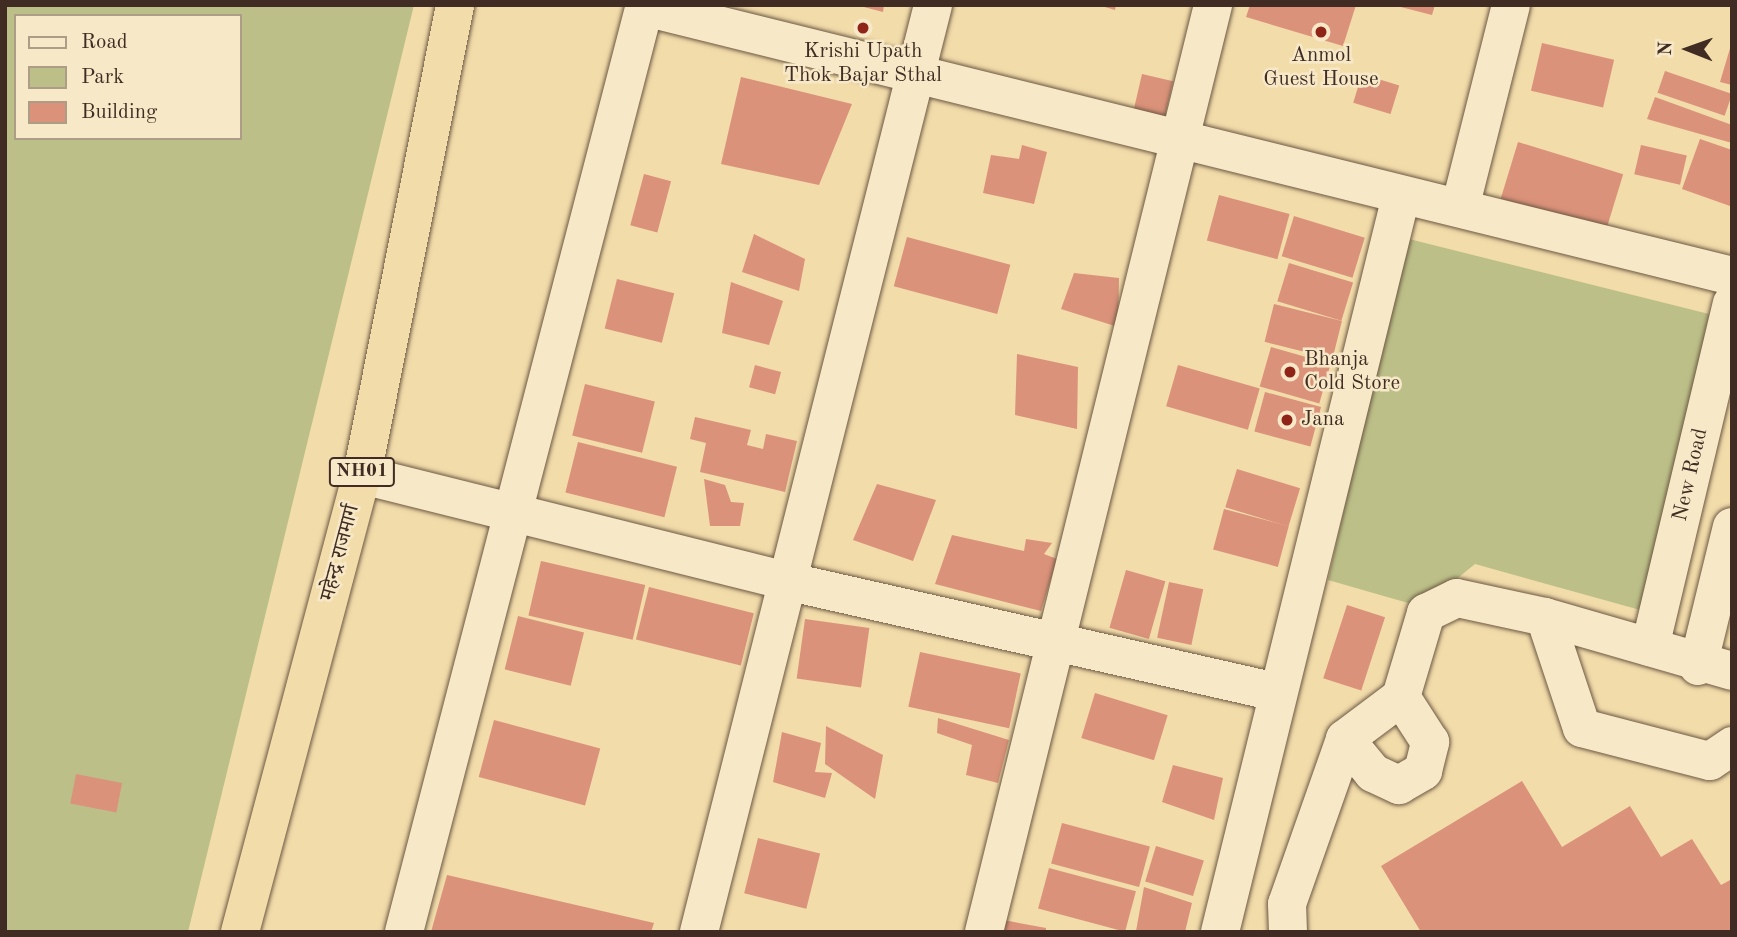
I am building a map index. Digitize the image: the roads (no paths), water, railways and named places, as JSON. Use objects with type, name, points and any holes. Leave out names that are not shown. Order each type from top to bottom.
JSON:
[{"type":"highway","name":"महेन्द्र राजमार्ग","points":[[240,932],[362,474],[455,5]]},
{"type":"street","points":[[699,932],[933,5]]},
{"type":"street","points":[[984,932],[1213,5]]},
{"type":"street","points":[[1460,208],[1511,5]]},
{"type":"street","points":[[404,932],[509,507],[645,6],[1177,143],[1460,208],[1732,276]]},
{"type":"street","points":[[1220,932],[1276,692],[1401,196]]},
{"type":"street","name":"New Road","points":[[1650,647],[1732,304]]},
{"type":"street","points":[[362,474],[509,507],[786,581],[1276,692]]},
{"type":"street","points":[[1288,932],[1287,904],[1345,739],[1401,697],[1426,613],[1457,598],[1545,617],[1715,669],[1732,527]]},
{"type":"street","points":[[1545,617],[1582,729],[1710,761],[1732,746]]},
{"type":"street","points":[[1345,739],[1373,773],[1399,785],[1423,771],[1430,742],[1401,697]]},
{"type":"place","name":"Krishi Upath Thok Bajar Sthal","points":[[863,28]]},
{"type":"place","name":"Anmol Guest House","points":[[1321,32]]},
{"type":"place","name":"Bhanja Cold Store","points":[[1290,372]]},
{"type":"place","name":"Jana","points":[[1287,420]]}]
